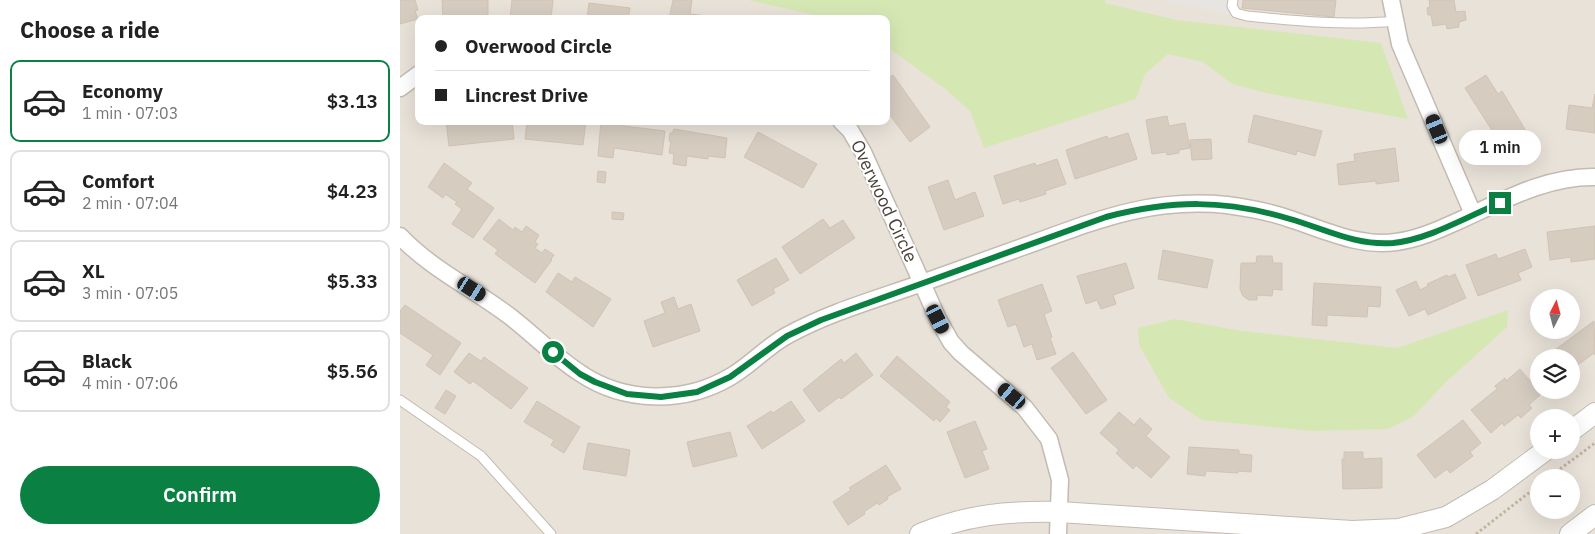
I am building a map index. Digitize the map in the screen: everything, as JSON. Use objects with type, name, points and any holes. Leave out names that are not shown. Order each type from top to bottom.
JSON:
[{"type":"street","points":[[1390,0],[1400,44],[1473,214]]},
{"type":"street","points":[[400,88],[415,77]]},
{"type":"street","name":"Overwood Circle","points":[[400,236],[425,258],[488,299],[580,374],[611,389],[644,396],[679,395],[714,386],[745,367],[787,336],[833,315],[922,283],[863,152],[845,125]]},
{"type":"street","points":[[1058,534],[1060,480],[1049,439],[1025,408],[961,353],[951,342],[938,319],[922,283],[1106,217],[1154,206],[1204,204],[1249,208],[1292,219],[1348,239],[1377,243],[1407,241],[1422,237],[1544,184],[1577,177],[1595,177]]},
{"type":"street","points":[[1580,424],[1595,413]]},
{"type":"street","points":[[920,534],[969,518],[993,513],[1017,512],[1060,512],[1352,530],[1399,529],[1446,517],[1492,490],[1534,459]]},
{"type":"street","points":[[1570,534],[1595,516]]},
{"type":"lane","points":[[1233,0],[1232,6],[1236,13],[1247,16],[1327,23],[1363,24],[1395,21]]},
{"type":"lane","points":[[400,400],[481,456],[551,534]]},
{"type":"path","points":[[1560,469],[1595,443]]},
{"type":"path","points":[[1476,534],[1530,492]]},
{"type":"shaded area","points":[[400,0],[1595,0],[1595,534],[400,534]]},
{"type":"shaded area","points":[[1165,0],[1239,0],[1238,17]]},
{"type":"green space","points":[[748,0],[1105,0],[1105,3],[1177,20],[1381,43],[1408,119],[1266,93],[1232,84],[1203,62],[1168,54],[1145,74],[1136,99],[984,148],[970,111],[944,88],[890,49],[890,15],[815,15]]},
{"type":"green space","points":[[1508,310],[1507,327],[1445,383],[1414,416],[1388,429],[1312,431],[1202,420],[1169,398],[1139,345],[1138,328],[1175,319],[1242,331],[1397,348]]},
{"type":"building","points":[[400,0],[415,0],[418,10],[415,11],[415,20],[400,24]]},
{"type":"building","points":[[442,0],[488,0],[488,15],[443,15]]},
{"type":"building","points":[[512,0],[553,0],[551,15],[510,15]]},
{"type":"building","points":[[673,0],[692,0],[690,14],[698,15],[670,15]]},
{"type":"building","points":[[1243,0],[1336,0],[1334,17],[1242,8]]},
{"type":"building","points":[[1429,0],[1454,0],[1456,12],[1465,11],[1466,20],[1459,22],[1459,27],[1447,29],[1446,24],[1433,26],[1431,15],[1428,15]]},
{"type":"building","points":[[589,3],[630,8],[629,15],[588,15]]},
{"type":"building","points":[[893,75],[930,127],[910,142],[890,115],[890,77]]},
{"type":"building","points":[[1486,75],[1498,94],[1502,91],[1526,131],[1505,144],[1496,131],[1493,132],[1465,88]]},
{"type":"building","points":[[1595,94],[1595,133],[1566,129],[1569,105],[1592,108]]},
{"type":"building","points":[[1254,115],[1322,131],[1315,156],[1297,151],[1296,155],[1248,142]]},
{"type":"building","points":[[1167,116],[1169,126],[1185,123],[1190,148],[1179,150],[1179,153],[1167,155],[1166,152],[1152,154],[1146,120]]},
{"type":"building","points":[[446,125],[512,125],[514,139],[449,146]]},
{"type":"building","points":[[527,125],[586,125],[583,145],[525,139]]},
{"type":"building","points":[[601,125],[624,125],[665,131],[662,155],[614,148],[613,158],[598,156]]},
{"type":"building","points":[[674,129],[727,138],[725,158],[708,156],[708,159],[687,156],[686,166],[673,164],[674,154],[669,153],[671,141],[669,141],[670,133]]},
{"type":"building","points":[[758,132],[817,164],[803,188],[744,157]]},
{"type":"building","points":[[1128,133],[1137,159],[1075,179],[1066,150],[1107,136],[1108,139]]},
{"type":"building","points":[[1211,139],[1212,159],[1192,160],[1190,140]]},
{"type":"building","points":[[1395,148],[1399,181],[1376,184],[1376,181],[1339,185],[1337,164],[1355,161],[1354,154]]},
{"type":"building","points":[[1057,159],[1066,184],[1045,191],[1046,194],[1020,202],[1019,199],[1003,204],[994,176],[1035,163],[1036,166]]},
{"type":"building","points":[[444,163],[472,183],[467,189],[494,208],[473,238],[452,224],[462,209],[455,204],[457,202],[445,194],[443,198],[428,187]]},
{"type":"building","points":[[598,171],[606,172],[605,183],[597,182]]},
{"type":"building","points":[[948,180],[955,200],[975,192],[984,216],[944,230],[928,187]]},
{"type":"building","points":[[612,212],[624,213],[623,220],[612,219]]},
{"type":"building","points":[[499,219],[513,230],[515,227],[522,232],[526,226],[539,235],[535,242],[538,244],[535,248],[542,253],[545,249],[554,255],[535,283],[495,254],[498,250],[483,239]]},
{"type":"building","points":[[823,219],[830,228],[843,220],[855,238],[800,274],[782,247]]},
{"type":"building","points":[[1595,226],[1595,259],[1571,262],[1571,257],[1550,260],[1547,232]]},
{"type":"building","points":[[1525,249],[1532,267],[1518,273],[1521,280],[1478,296],[1466,265],[1496,254],[1498,259]]},
{"type":"building","points":[[1163,250],[1213,260],[1207,288],[1158,279]]},
{"type":"building","points":[[1257,256],[1272,256],[1273,263],[1282,263],[1282,290],[1273,289],[1272,296],[1257,295],[1257,300],[1249,300],[1243,296],[1240,289],[1241,263],[1256,263]]},
{"type":"building","points":[[776,258],[789,280],[773,289],[775,293],[752,306],[737,280]]},
{"type":"building","points":[[1126,263],[1134,288],[1113,295],[1116,304],[1101,309],[1097,300],[1086,304],[1077,276]]},
{"type":"building","points":[[558,273],[572,282],[575,277],[611,299],[593,327],[546,292]]},
{"type":"building","points":[[1455,274],[1466,298],[1428,315],[1425,309],[1409,316],[1396,290],[1416,281],[1420,290],[1428,286],[1427,284],[1447,275],[1448,277]]},
{"type":"building","points":[[1314,283],[1381,287],[1380,307],[1368,306],[1367,317],[1327,315],[1327,326],[1312,325]]},
{"type":"building","points":[[1042,284],[1052,311],[1044,314],[1056,354],[1037,360],[1032,344],[1024,347],[1016,324],[1008,327],[998,300]]},
{"type":"building","points":[[674,297],[678,309],[691,304],[700,331],[653,347],[644,321],[665,313],[661,302]]},
{"type":"building","points":[[405,305],[461,343],[440,375],[426,365],[433,355],[400,333],[400,311]]},
{"type":"building","points":[[1594,321],[1595,355],[1594,353],[1580,363],[1580,349],[1556,349],[1570,339],[1580,339],[1580,331]]},
{"type":"building","points":[[1073,352],[1107,400],[1086,414],[1051,368]]},
{"type":"building","points":[[469,353],[481,361],[484,357],[528,388],[511,409],[473,381],[470,384],[454,372]]},
{"type":"building","points":[[856,353],[873,375],[841,399],[839,397],[819,412],[803,390],[841,359],[844,363]]},
{"type":"building","points":[[897,356],[950,402],[946,407],[950,410],[940,422],[936,418],[934,421],[880,376]]},
{"type":"building","points":[[1520,369],[1530,381],[1530,399],[1536,399],[1529,405],[1532,408],[1521,418],[1518,415],[1504,426],[1502,423],[1491,433],[1471,410],[1497,389],[1495,386],[1505,378],[1506,381]]},
{"type":"building","points":[[446,390],[456,396],[445,414],[435,408]]},
{"type":"building","points":[[537,401],[580,427],[564,453],[551,445],[554,440],[524,422]]},
{"type":"building","points":[[791,401],[805,421],[762,449],[747,426],[771,411],[773,413]]},
{"type":"building","points":[[1119,412],[1134,425],[1140,418],[1152,429],[1146,436],[1170,457],[1151,478],[1136,465],[1133,469],[1116,453],[1119,450],[1100,433]]},
{"type":"building","points":[[1463,420],[1481,443],[1470,452],[1473,456],[1450,473],[1447,469],[1435,478],[1417,455]]},
{"type":"building","points":[[975,421],[987,449],[982,451],[989,469],[965,478],[947,432]]},
{"type":"building","points":[[730,432],[737,456],[693,467],[687,442]]},
{"type":"building","points":[[588,443],[630,450],[626,476],[583,469]]},
{"type":"building","points":[[1189,447],[1239,450],[1239,454],[1252,455],[1251,472],[1206,471],[1205,476],[1187,474]]},
{"type":"building","points":[[1344,452],[1363,452],[1363,459],[1382,458],[1382,488],[1343,489],[1342,459],[1344,459]]},
{"type":"building","points":[[886,465],[901,489],[887,497],[888,499],[879,505],[877,503],[864,512],[865,514],[848,525],[833,502],[851,490],[849,488]]},
{"type":"route","points":[[553,352],[580,374],[611,389],[627,394],[644,396],[679,395],[697,392],[714,386],[745,367],[787,336],[833,315],[1106,217],[1130,211],[1154,206],[1179,204],[1226,205],[1271,213],[1348,239],[1362,242],[1392,243],[1422,237],[1500,203]]}]
